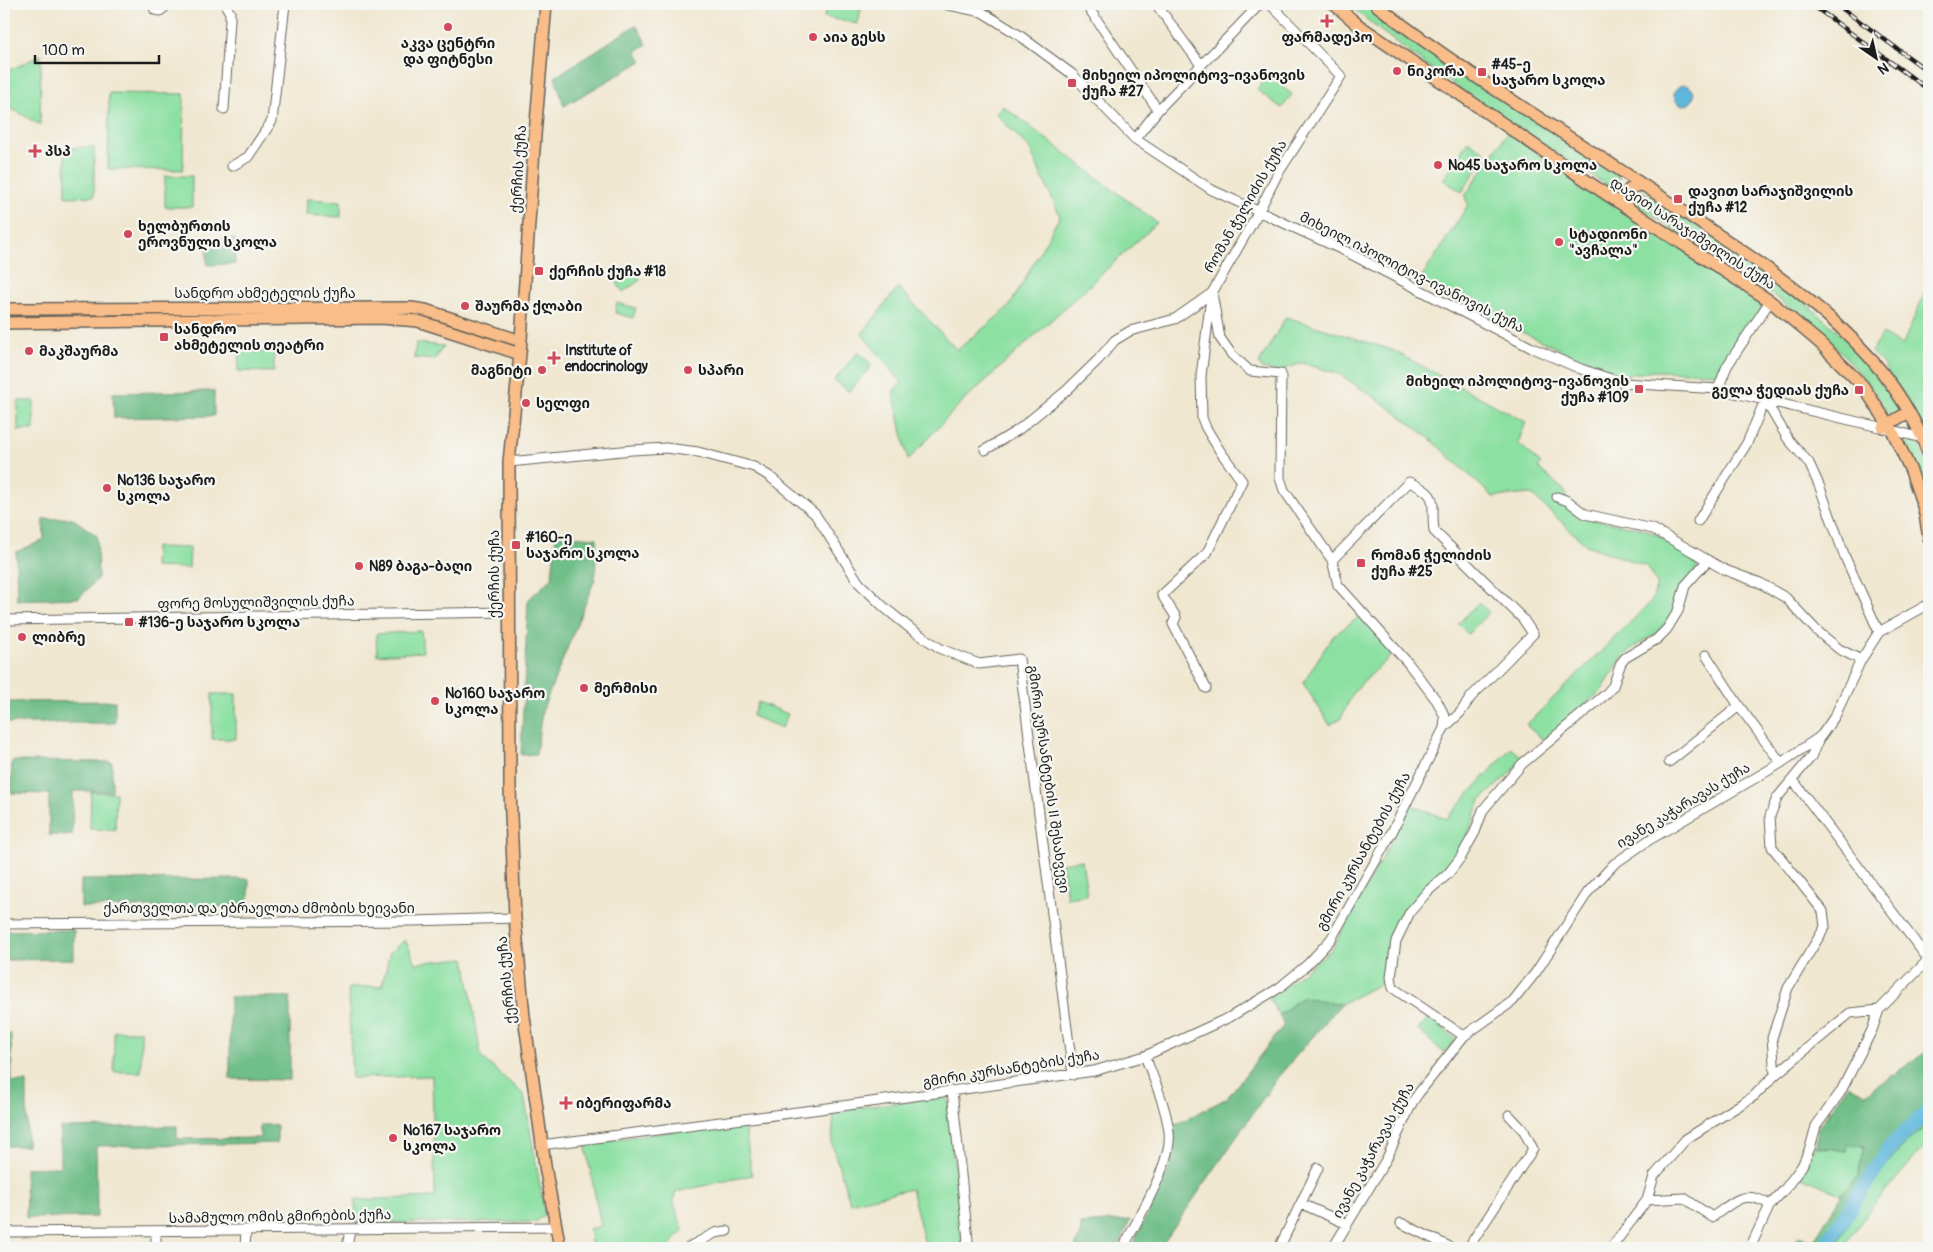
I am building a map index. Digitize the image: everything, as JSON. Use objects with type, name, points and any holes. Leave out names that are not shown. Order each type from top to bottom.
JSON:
[{"type":"main road","name":"ქერჩის ქუჩა","points":[[546,4],[520,354],[509,462],[510,789],[515,918],[524,1017],[541,1145],[560,1248]]},
{"type":"main road","name":"დავით სარაჯიშვილის ქუჩა","points":[[1334,4],[1356,24],[1606,194],[1770,301],[1820,343],[1863,386],[1887,427],[1911,471],[1924,509],[1929,538]]},
{"type":"main road","name":"დავით სარაჯიშვილის ქუჩა","points":[[1375,4],[1461,66],[1774,273],[1832,320],[1882,370],[1926,440],[1929,455]]},
{"type":"main road","points":[[1606,194],[1614,194],[1622,189],[1625,173]]},
{"type":"main road","points":[[1628,207],[1624,200],[1626,193],[1631,187],[1643,185]]},
{"type":"main road","name":"სანდრო ახმეტელის ქუჩა","points":[[4,309],[380,313],[411,308],[425,310],[521,341]]},
{"type":"main road","points":[[91,309],[91,321]]},
{"type":"main road","name":"სანდრო ახმეტელის ქუჩა","points":[[4,322],[91,321],[313,313]]},
{"type":"main road","name":"სანდრო ახმეტელის ქუჩა","points":[[380,313],[418,321],[520,354]]},
{"type":"main road","points":[[473,340],[477,328]]},
{"type":"main road","points":[[1887,427],[1909,412]]},
{"type":"street","points":[[152,4],[155,10],[160,11],[169,4]]},
{"type":"street","points":[[224,109],[230,20],[230,13],[225,4]]},
{"type":"street","points":[[232,166],[248,157],[272,121],[285,4]]},
{"type":"street","name":"მიხეილ იპოლიტოვ-ივანოვის ქუჩა","points":[[944,4],[982,8],[1072,74],[1135,139],[1212,190],[1345,251],[1532,348],[1581,369],[1623,383],[1718,389],[1887,427],[1926,440]]},
{"type":"street","points":[[1086,4],[1158,110]]},
{"type":"street","points":[[1156,4],[1201,65]]},
{"type":"street","points":[[1135,139],[1158,110],[1260,4]]},
{"type":"street","name":"რომან ჭელიძის ქუჩა","points":[[1270,4],[1341,76],[1277,175],[1259,211],[1212,292],[1220,338],[1232,355],[1250,372],[1280,374],[1282,404],[1280,478],[1284,490],[1332,560],[1338,585],[1408,663],[1437,702],[1445,717],[1444,728]]},
{"type":"street","points":[[985,450],[1018,430],[1066,391],[1098,360],[1115,340],[1130,331],[1174,319],[1212,292]]},
{"type":"street","points":[[1206,688],[1173,624],[1176,617],[1162,595],[1207,553],[1242,480],[1220,451],[1202,418],[1201,376],[1212,292]]},
{"type":"street","points":[[1718,389],[1727,366],[1770,301]]},
{"type":"street","points":[[1698,521],[1747,442],[1765,400]]},
{"type":"street","points":[[1765,400],[1788,439],[1809,463],[1845,557],[1879,632]]},
{"type":"street","name":"გმირი კურსანტების II შესახვევი","points":[[509,462],[666,448],[698,452],[754,467],[769,476],[816,514],[859,583],[911,629],[941,649],[979,664],[1019,659],[1073,1075]]},
{"type":"street","name":"გმირი კურსანტების ქუჩა","points":[[541,1145],[1094,1071],[1145,1056],[1230,1017],[1279,988],[1324,948],[1331,939],[1391,834],[1444,728],[1460,713],[1471,697],[1533,634],[1523,619],[1434,531],[1432,516],[1434,502],[1426,489],[1410,482],[1332,560]]},
{"type":"street","points":[[1557,497],[1568,500],[1585,514],[1653,529],[1725,570],[1760,583],[1786,598],[1817,631],[1839,649],[1861,660]]},
{"type":"street","points":[[1464,1036],[1393,988],[1391,977],[1396,941],[1410,912],[1428,891],[1448,874],[1461,857],[1475,832],[1483,810],[1522,764],[1606,694],[1613,686],[1621,663],[1625,658],[1657,639],[1667,629],[1678,611],[1685,586],[1708,560]]},
{"type":"street","name":"ივანე კაჭარავას ქუჩა","points":[[1333,1248],[1387,1158],[1412,1103],[1464,1036],[1513,1002],[1536,972],[1588,892],[1614,864],[1649,840],[1781,763],[1820,736],[1836,716],[1861,660],[1879,632],[1929,604]]},
{"type":"street","name":"ფორე მოსულიშვილის ქუჩა","points":[[4,620],[509,612]]},
{"type":"street","points":[[1706,655],[1739,706],[1781,763]]},
{"type":"street","points":[[1668,762],[1739,706]]},
{"type":"street","points":[[1775,1075],[1772,1038],[1788,988],[1825,927],[1823,912],[1772,847],[1770,816],[1777,798],[1811,757],[1820,736]]},
{"type":"street","points":[[1750,1248],[1770,1205],[1802,1166],[1810,1148],[1816,1126],[1840,1093],[1880,1010],[1929,959],[1793,780]]},
{"type":"street","name":"ქართველთა და ებრაელთა ძმობის ხეივანი","points":[[4,924],[413,921],[515,918]]},
{"type":"street","points":[[1611,1248],[1647,1200],[1654,1176],[1686,1138],[1754,1096],[1775,1075],[1850,1013],[1880,1010]]},
{"type":"street","points":[[1123,1248],[1165,1164],[1169,1134],[1161,1098],[1145,1056]]},
{"type":"street","points":[[952,1091],[968,1240],[964,1248]]},
{"type":"street","points":[[1468,1248],[1533,1149],[1524,1131],[1509,1115]]},
{"type":"street","points":[[1279,1248],[1318,1168]]},
{"type":"street","points":[[1647,1200],[1684,1198],[1712,1217],[1742,1197],[1759,1198],[1770,1205]]},
{"type":"street","points":[[1302,1204],[1347,1224]]},
{"type":"street","points":[[1401,1223],[1452,1248]]},
{"type":"street","name":"სამამულო ომის გმირების ქუჩა","points":[[4,1232],[556,1227]]},
{"type":"street","points":[[347,1248],[350,1229]]},
{"type":"street","points":[[246,1230],[246,1248]]},
{"type":"street","points":[[156,1231],[156,1248]]},
{"type":"street","points":[[687,1248],[715,1233],[727,1231]]},
{"type":"green space","points":[[827,4],[862,4],[858,24],[824,17]]},
{"type":"green space","points":[[1348,4],[1369,4],[1387,19],[1617,174],[1620,179],[1611,188],[1443,77]]},
{"type":"green space","points":[[636,25],[647,44],[636,51],[642,61],[564,106],[555,77]]},
{"type":"green space","points":[[41,55],[40,125],[4,106],[4,73]]},
{"type":"green space","points":[[1267,76],[1292,94],[1282,108],[1257,90]]},
{"type":"green space","points":[[109,93],[184,94],[183,170],[108,169]]},
{"type":"green space","points":[[1003,106],[1157,223],[958,406],[908,460],[893,391],[902,383],[862,334],[898,287],[957,350],[1009,307],[1060,216],[1029,148],[996,114]]},
{"type":"green space","name":"სტადიონი \"ავჩალა\"","points":[[1507,133],[1765,303],[1720,373],[1654,371],[1619,376],[1506,325],[1420,280],[1468,205],[1465,196]]},
{"type":"green space","points":[[1468,141],[1487,154],[1462,192],[1443,180]]},
{"type":"green space","points":[[94,147],[94,196],[66,197],[65,148]]},
{"type":"green space","points":[[165,176],[192,176],[192,207],[165,207]]},
{"type":"green space","points":[[1637,187],[1746,259],[1816,312],[1848,342],[1877,374],[1903,409],[1891,417],[1850,362],[1821,333],[1776,297],[1628,199]]},
{"type":"green space","points":[[307,199],[341,201],[341,217],[306,215]]},
{"type":"green space","points":[[235,239],[235,264],[207,265],[207,240]]},
{"type":"green space","points":[[634,271],[640,280],[623,292],[617,283]]},
{"type":"green space","points":[[1929,291],[1929,430],[1924,429],[1883,364],[1871,352],[1883,334],[1902,346],[1925,292]]},
{"type":"green space","points":[[617,303],[636,308],[633,318],[615,313]]},
{"type":"green space","points":[[1286,317],[1392,350],[1526,422],[1518,443],[1541,464],[1538,468],[1565,491],[1567,503],[1585,518],[1645,529],[1699,557],[1697,566],[1675,611],[1657,633],[1634,647],[1622,658],[1602,690],[1544,741],[1526,725],[1652,601],[1657,584],[1646,566],[1586,545],[1531,494],[1493,497],[1428,437],[1386,405],[1339,374],[1302,363],[1278,372],[1262,369],[1259,363]]},
{"type":"green space","points":[[416,343],[444,346],[434,360],[414,358]]},
{"type":"green space","points":[[239,351],[274,352],[274,372],[238,371]]},
{"type":"green space","points":[[858,352],[872,365],[849,392],[834,380]]},
{"type":"green space","points":[[214,391],[214,416],[114,418],[113,393]]},
{"type":"green space","points":[[18,401],[34,401],[34,430],[18,430]]},
{"type":"green space","points":[[1918,441],[1929,467],[1929,517],[1921,481],[1907,446],[1908,443]]},
{"type":"green space","points":[[72,518],[97,536],[98,578],[79,598],[17,600],[16,552],[44,540],[43,519]]},
{"type":"green space","points":[[556,535],[597,538],[595,579],[542,711],[536,754],[521,755],[528,600],[552,578]]},
{"type":"green space","points":[[155,547],[190,548],[189,568],[154,567]]},
{"type":"green space","points":[[1479,602],[1489,612],[1468,634],[1458,624]]},
{"type":"green space","points":[[1360,616],[1395,652],[1354,691],[1341,718],[1330,725],[1303,683],[1332,637]]},
{"type":"green space","points":[[421,631],[423,652],[377,655],[376,634]]},
{"type":"green space","points":[[212,694],[236,694],[236,739],[212,739]]},
{"type":"green space","points":[[115,701],[115,723],[4,723],[4,702]]},
{"type":"green space","points":[[758,702],[788,714],[782,728],[752,716]]},
{"type":"green space","points":[[1511,748],[1525,759],[1480,801],[1462,851],[1412,903],[1388,947],[1389,979],[1341,1004],[1302,997],[1279,1015],[1269,999],[1332,949],[1411,805],[1446,819]]},
{"type":"green space","points":[[12,761],[112,762],[112,791],[73,791],[72,835],[49,835],[49,794],[11,793]]},
{"type":"green space","points":[[91,792],[116,793],[115,830],[90,829]]},
{"type":"green space","points":[[1082,860],[1087,895],[1067,898],[1062,863]]},
{"type":"green space","points":[[249,879],[249,907],[81,907],[81,880]]},
{"type":"green space","points":[[74,930],[74,959],[4,960],[4,931]]},
{"type":"green space","points":[[405,940],[416,963],[465,958],[481,1057],[524,1095],[545,1215],[535,1222],[356,1223],[355,1200],[435,1197],[432,1076],[352,1078],[348,988],[382,986],[390,952]]},
{"type":"green space","points":[[230,997],[290,997],[290,1080],[230,1079]]},
{"type":"green space","points":[[1302,997],[1341,1004],[1278,1077],[1160,1248],[1131,1248],[1170,1167],[1173,1126],[1227,1098],[1284,1025],[1279,1015]]},
{"type":"green space","points":[[1429,1017],[1456,1040],[1444,1053],[1418,1030]]},
{"type":"green space","points":[[114,1031],[141,1031],[141,1072],[114,1072]]},
{"type":"green space","points":[[4,1034],[11,1034],[12,1082],[27,1082],[27,1146],[4,1146]]},
{"type":"green space","points":[[1929,1050],[1929,1126],[1914,1136],[1887,1164],[1834,1248],[1790,1248],[1799,1236],[1813,1242],[1842,1194],[1858,1176],[1864,1146],[1847,1144],[1846,1151],[1816,1146],[1818,1128],[1848,1085],[1865,1094]]},
{"type":"green space","points":[[944,1096],[948,1100],[962,1247],[926,1248],[911,1189],[850,1203],[832,1144],[834,1111]]},
{"type":"green space","points":[[744,1122],[752,1175],[676,1192],[673,1200],[683,1230],[668,1248],[592,1248],[589,1229],[601,1226],[585,1143]]},
{"type":"green space","points":[[260,1125],[277,1125],[277,1143],[96,1146],[97,1217],[26,1218],[25,1168],[60,1167],[60,1128],[177,1126],[177,1139],[260,1138]]},
{"type":"green space","points":[[1929,1126],[1929,1141],[1870,1209],[1843,1248],[1834,1248],[1887,1164],[1914,1136]]},
{"type":"green space","points":[[1846,1144],[1864,1146],[1858,1176],[1842,1194],[1799,1176],[1816,1146],[1846,1151]]},
{"type":"green space","points":[[1130,1220],[1118,1248],[1075,1248],[1081,1231],[1081,1224]]},
{"type":"water","points":[[1684,85],[1691,88],[1694,95],[1691,102],[1684,105],[1677,102],[1674,95],[1677,88]]},
{"type":"waterway","points":[[1824,1248],[1890,1147],[1929,1110]]},
{"type":"railway","points":[[1811,4],[1929,90]]},
{"type":"railway","points":[[1836,4],[1929,72]]},
{"type":"place","name":"ფარმადეპო","points":[[1327,21]]},
{"type":"place","name":"აკვა ცენტრი და ფიტნესი","points":[[448,27]]},
{"type":"place","name":"აია გესს","points":[[813,37]]},
{"type":"place","name":"ნიკორა","points":[[1397,71]]},
{"type":"place","name":"#45-ე საჯარო სკოლა","points":[[1482,72]]},
{"type":"place","name":"მიხეილ იპოლიტოვ-ივანოვის ქუჩა #27","points":[[1072,83]]},
{"type":"place","name":"პსპ","points":[[35,151]]},
{"type":"place","name":"№45 საჯარო სკოლა","points":[[1438,165]]},
{"type":"place","name":"დავით სარაჯიშვილის ქუჩა #12","points":[[1678,199]]},
{"type":"place","name":"ხელბურთის ეროვნული სკოლა","points":[[128,234]]},
{"type":"place","name":"სტადიონი \"ავჩალა\"","points":[[1559,242]]},
{"type":"place","name":"ქერჩის ქუჩა #18","points":[[539,271]]},
{"type":"place","name":"შაურმა ქლაბი","points":[[465,306]]},
{"type":"place","name":"სანდრო ახმეტელის თეატრი","points":[[164,337]]},
{"type":"place","name":"მაკშაურმა","points":[[29,351]]},
{"type":"place","name":"Institute of endocrinology","points":[[554,358]]},
{"type":"place","name":"მაგნიტი","points":[[542,370]]},
{"type":"place","name":"სპარი","points":[[688,370]]},
{"type":"place","name":"მიხეილ იპოლიტოვ-ივანოვის ქუჩა #109","points":[[1639,389]]},
{"type":"place","name":"გელა ჭედიას ქუჩა","points":[[1859,390]]},
{"type":"place","name":"სელფი","points":[[526,403]]},
{"type":"place","name":"№136 საჯარო სკოლა","points":[[107,488]]},
{"type":"place","name":"#160-ე საჯარო სკოლა","points":[[516,545]]},
{"type":"place","name":"რომან ჭელიძის ქუჩა #25","points":[[1361,563]]},
{"type":"place","name":"N89 ბაგა-ბაღი","points":[[359,566]]},
{"type":"place","name":"#136-ე საჯარო სკოლა","points":[[129,622]]},
{"type":"place","name":"ლიბრე","points":[[22,637]]},
{"type":"place","name":"მერმისი","points":[[584,688]]},
{"type":"place","name":"№160 საჯარო სკოლა","points":[[435,701]]},
{"type":"place","name":"იბერიფარმა","points":[[566,1103]]},
{"type":"place","name":"№167 საჯარო სკოლა","points":[[393,1138]]}]
